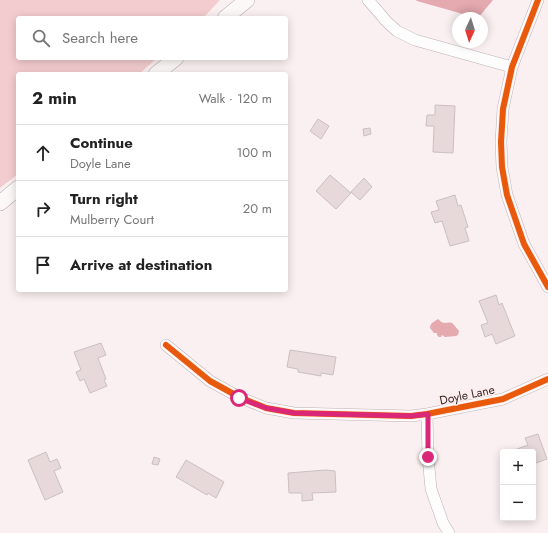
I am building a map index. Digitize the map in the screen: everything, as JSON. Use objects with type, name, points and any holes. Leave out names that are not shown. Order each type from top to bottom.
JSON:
[{"type":"main road","points":[[227,16],[247,0]]},
{"type":"main road","points":[[158,72],[174,60]]},
{"type":"main road","points":[[0,203],[16,190]]},
{"type":"street","points":[[368,0],[397,31],[415,40],[512,68]]},
{"type":"street","points":[[538,0],[512,68],[503,109],[501,142],[502,167],[507,195],[524,244],[548,287]]},
{"type":"street","name":"Doyle Lane","points":[[166,345],[210,381],[239,398],[266,408],[294,413],[411,416],[428,414],[503,399],[548,378]]},
{"type":"street","points":[[428,414],[428,457],[431,489],[443,523],[449,533]]},
{"type":"shaded area","points":[[0,0],[220,0],[205,16],[16,16],[16,60],[155,60],[141,72],[16,72],[16,176],[0,188]]},
{"type":"shaded area","points":[[416,0],[493,0],[483,12],[456,12]]},
{"type":"shaded area","points":[[438,319],[444,323],[453,324],[459,331],[458,335],[445,337],[442,335],[439,337],[437,333],[434,333],[430,326]]},
{"type":"building","points":[[435,105],[455,106],[453,153],[433,152],[434,126],[426,126],[427,115],[435,115]]},
{"type":"building","points":[[318,119],[329,126],[321,139],[310,131]]},
{"type":"building","points":[[370,128],[371,134],[364,136],[363,129]]},
{"type":"building","points":[[330,175],[351,193],[336,209],[316,191]]},
{"type":"building","points":[[364,178],[372,187],[360,200],[351,192]]},
{"type":"building","points":[[455,195],[458,206],[461,205],[468,227],[465,228],[469,241],[450,246],[442,221],[435,223],[431,212],[439,210],[436,201]]},
{"type":"building","points":[[496,295],[499,305],[502,303],[515,336],[496,344],[492,334],[485,337],[481,325],[488,323],[479,301]]},
{"type":"building","points":[[101,343],[106,355],[98,358],[107,386],[90,393],[84,379],[80,381],[76,372],[81,370],[74,352]]},
{"type":"building","points":[[290,350],[336,357],[333,375],[321,373],[321,376],[298,372],[298,369],[287,367]]},
{"type":"building","points":[[538,434],[547,459],[536,463],[536,449],[517,449],[528,445],[525,438]]},
{"type":"building","points":[[46,452],[50,462],[57,459],[61,468],[54,471],[63,492],[45,500],[28,460]]},
{"type":"building","points":[[154,457],[160,459],[158,465],[152,464]]},
{"type":"building","points":[[186,460],[224,482],[216,498],[208,493],[207,495],[176,477]]},
{"type":"building","points":[[326,470],[335,471],[336,492],[312,493],[313,500],[302,501],[302,493],[289,493],[288,473]]},
{"type":"cycle path","points":[[538,0],[512,67],[503,109],[501,142],[502,167],[507,195],[524,244],[548,287]]},
{"type":"cycle path","points":[[166,345],[210,381],[239,397],[266,408],[294,413],[411,416],[427,414],[503,399],[548,379]]},
{"type":"route","points":[[239,398],[266,408],[294,413],[411,416],[428,414],[428,457]]}]
